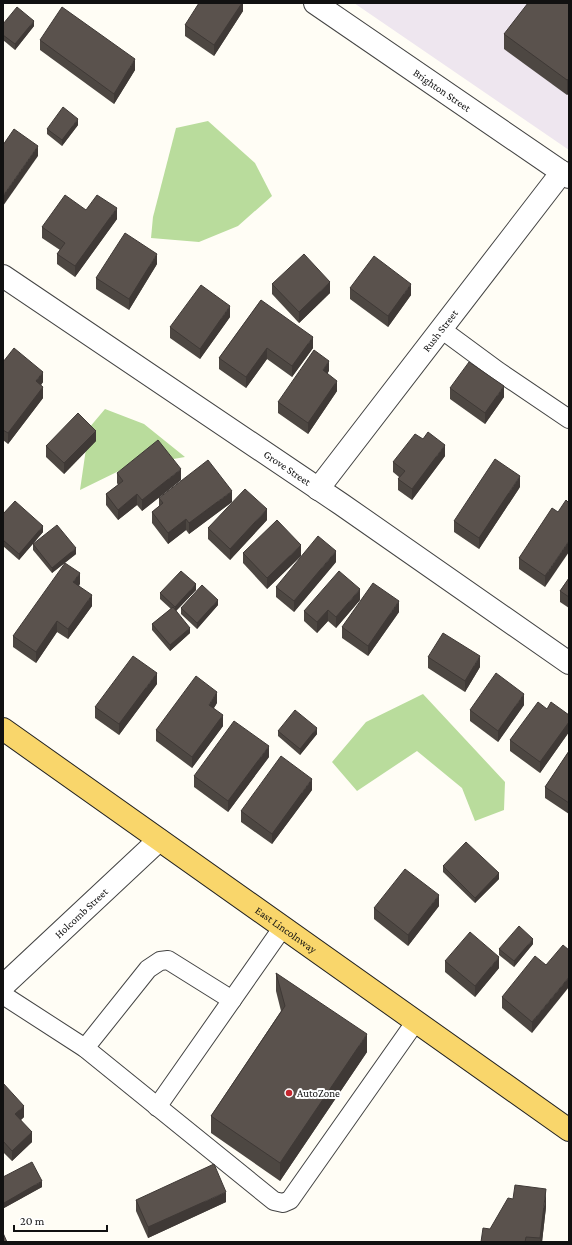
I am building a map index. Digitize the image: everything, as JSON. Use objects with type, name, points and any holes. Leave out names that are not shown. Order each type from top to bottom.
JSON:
[{"type":"main road","name":"East Lincolnway","points":[[3,729],[569,1130]]},
{"type":"street","name":"Brighton Street","points":[[314,3],[566,174]]},
{"type":"street","name":"Rush Street","points":[[318,489],[441,329],[566,174]]},
{"type":"street","name":"Grove Street","points":[[3,276],[318,489],[569,663]]},
{"type":"street","name":"Holcomb Street","points":[[3,986],[159,840]]},
{"type":"lane","points":[[441,329],[498,371],[569,419]]},
{"type":"lane","points":[[157,1107],[283,927]]},
{"type":"lane","points":[[85,1048],[148,969],[160,962],[168,960],[232,1000]]},
{"type":"lane","points":[[3,995],[85,1048],[274,1202],[283,1203],[290,1200],[416,1021]]},
{"type":"shaded area","points":[[354,3],[569,3],[569,150]]},
{"type":"green space","points":[[208,121],[255,163],[272,196],[238,226],[199,242],[151,238],[153,217],[176,128]]},
{"type":"green space","points":[[105,409],[144,424],[185,457],[127,467],[80,490],[89,428]]},
{"type":"green space","points":[[423,694],[505,782],[504,810],[475,821],[462,788],[417,751],[357,791],[332,762],[366,722]]},
{"type":"building","points":[[199,3],[242,3],[214,45],[185,25]]},
{"type":"building","points":[[528,3],[569,3],[569,78],[567,80],[504,34]]},
{"type":"building","points":[[17,7],[34,21],[15,44],[3,35],[3,24]]},
{"type":"building","points":[[62,7],[135,59],[114,94],[40,40]]},
{"type":"building","points":[[63,107],[78,119],[62,140],[47,129]]},
{"type":"building","points":[[14,129],[38,146],[3,196],[3,145]]},
{"type":"building","points":[[65,195],[86,210],[97,195],[117,208],[75,266],[57,254],[65,243],[42,227]]},
{"type":"building","points":[[125,233],[157,254],[129,299],[96,278]]},
{"type":"building","points":[[304,254],[330,282],[299,312],[272,284]]},
{"type":"building","points":[[374,256],[411,284],[388,316],[350,288]]},
{"type":"building","points":[[201,285],[230,306],[200,349],[170,327]]},
{"type":"building","points":[[261,300],[313,337],[292,366],[267,348],[246,377],[219,358]]},
{"type":"building","points":[[14,348],[43,372],[36,381],[43,387],[8,433],[3,430],[3,362]]},
{"type":"building","points":[[314,350],[329,361],[323,370],[337,381],[308,423],[278,402]]},
{"type":"building","points":[[469,362],[504,386],[485,413],[450,388]]},
{"type":"building","points":[[78,413],[96,431],[64,463],[46,446]]},
{"type":"building","points":[[428,432],[445,445],[412,489],[398,479],[405,471],[393,462],[415,434],[423,439]]},
{"type":"building","points":[[158,440],[181,469],[142,500],[137,494],[118,510],[106,494],[123,481],[117,473]]},
{"type":"building","points":[[495,459],[520,476],[479,538],[454,521]]},
{"type":"building","points":[[208,460],[232,491],[189,523],[186,519],[168,533],[152,512],[163,503],[159,498]]},
{"type":"building","points":[[245,489],[267,509],[230,549],[208,528]]},
{"type":"building","points":[[566,500],[569,503],[569,541],[545,576],[519,558],[552,508],[558,512]]},
{"type":"building","points":[[15,501],[43,526],[19,554],[3,540],[3,514]]},
{"type":"building","points":[[277,520],[301,545],[267,578],[243,553]]},
{"type":"building","points":[[57,525],[76,548],[52,568],[33,544]]},
{"type":"building","points":[[318,536],[336,551],[294,601],[276,587]]},
{"type":"building","points":[[65,563],[80,573],[73,582],[92,595],[68,629],[57,621],[36,652],[13,636]]},
{"type":"building","points":[[181,571],[196,584],[175,607],[160,593]]},
{"type":"building","points":[[339,571],[360,589],[336,617],[328,610],[317,622],[304,611]]},
{"type":"building","points":[[569,578],[569,597],[560,591]]},
{"type":"building","points":[[373,583],[399,601],[368,646],[342,627]]},
{"type":"building","points":[[202,585],[218,600],[197,623],[181,608]]},
{"type":"building","points":[[173,607],[190,628],[170,645],[152,624]]},
{"type":"building","points":[[443,633],[480,656],[465,681],[428,657]]},
{"type":"building","points":[[133,656],[157,673],[119,724],[95,707]]},
{"type":"building","points":[[496,673],[524,694],[498,731],[470,710]]},
{"type":"building","points":[[196,676],[217,692],[209,705],[223,715],[192,757],[156,730]]},
{"type":"building","points":[[538,702],[547,709],[551,702],[569,715],[569,722],[540,762],[510,740]]},
{"type":"building","points":[[295,710],[317,728],[300,749],[278,731]]},
{"type":"building","points":[[234,721],[269,746],[228,801],[194,776]]},
{"type":"building","points":[[569,751],[569,803],[545,787]]},
{"type":"building","points":[[281,756],[312,779],[272,834],[241,811]]},
{"type":"building","points":[[466,842],[499,873],[475,898],[443,866]]},
{"type":"building","points":[[405,869],[439,895],[408,935],[374,908]]},
{"type":"building","points":[[519,926],[533,939],[514,961],[499,949]]},
{"type":"building","points":[[470,932],[499,957],[475,986],[445,961]]},
{"type":"building","points":[[563,945],[569,950],[569,977],[532,1022],[502,997],[535,956],[546,965]]},
{"type":"building","name":"AutoZone","points":[[276,973],[367,1034],[280,1163],[211,1116],[285,1006]]},
{"type":"building","points":[[3,1083],[24,1106],[15,1114],[32,1132],[12,1151],[3,1141]]},
{"type":"building","points":[[32,1162],[42,1181],[4,1203],[3,1177]]},
{"type":"building","points":[[214,1164],[226,1192],[148,1227],[136,1200]]},
{"type":"building","points":[[515,1185],[546,1189],[540,1238],[526,1237],[525,1242],[481,1242],[483,1228],[490,1229],[508,1198],[513,1199]]},
{"type":"building","points":[[3,1233],[7,1242],[3,1242]]},
{"type":"place","name":"AutoZone","points":[[289,1093]]}]
